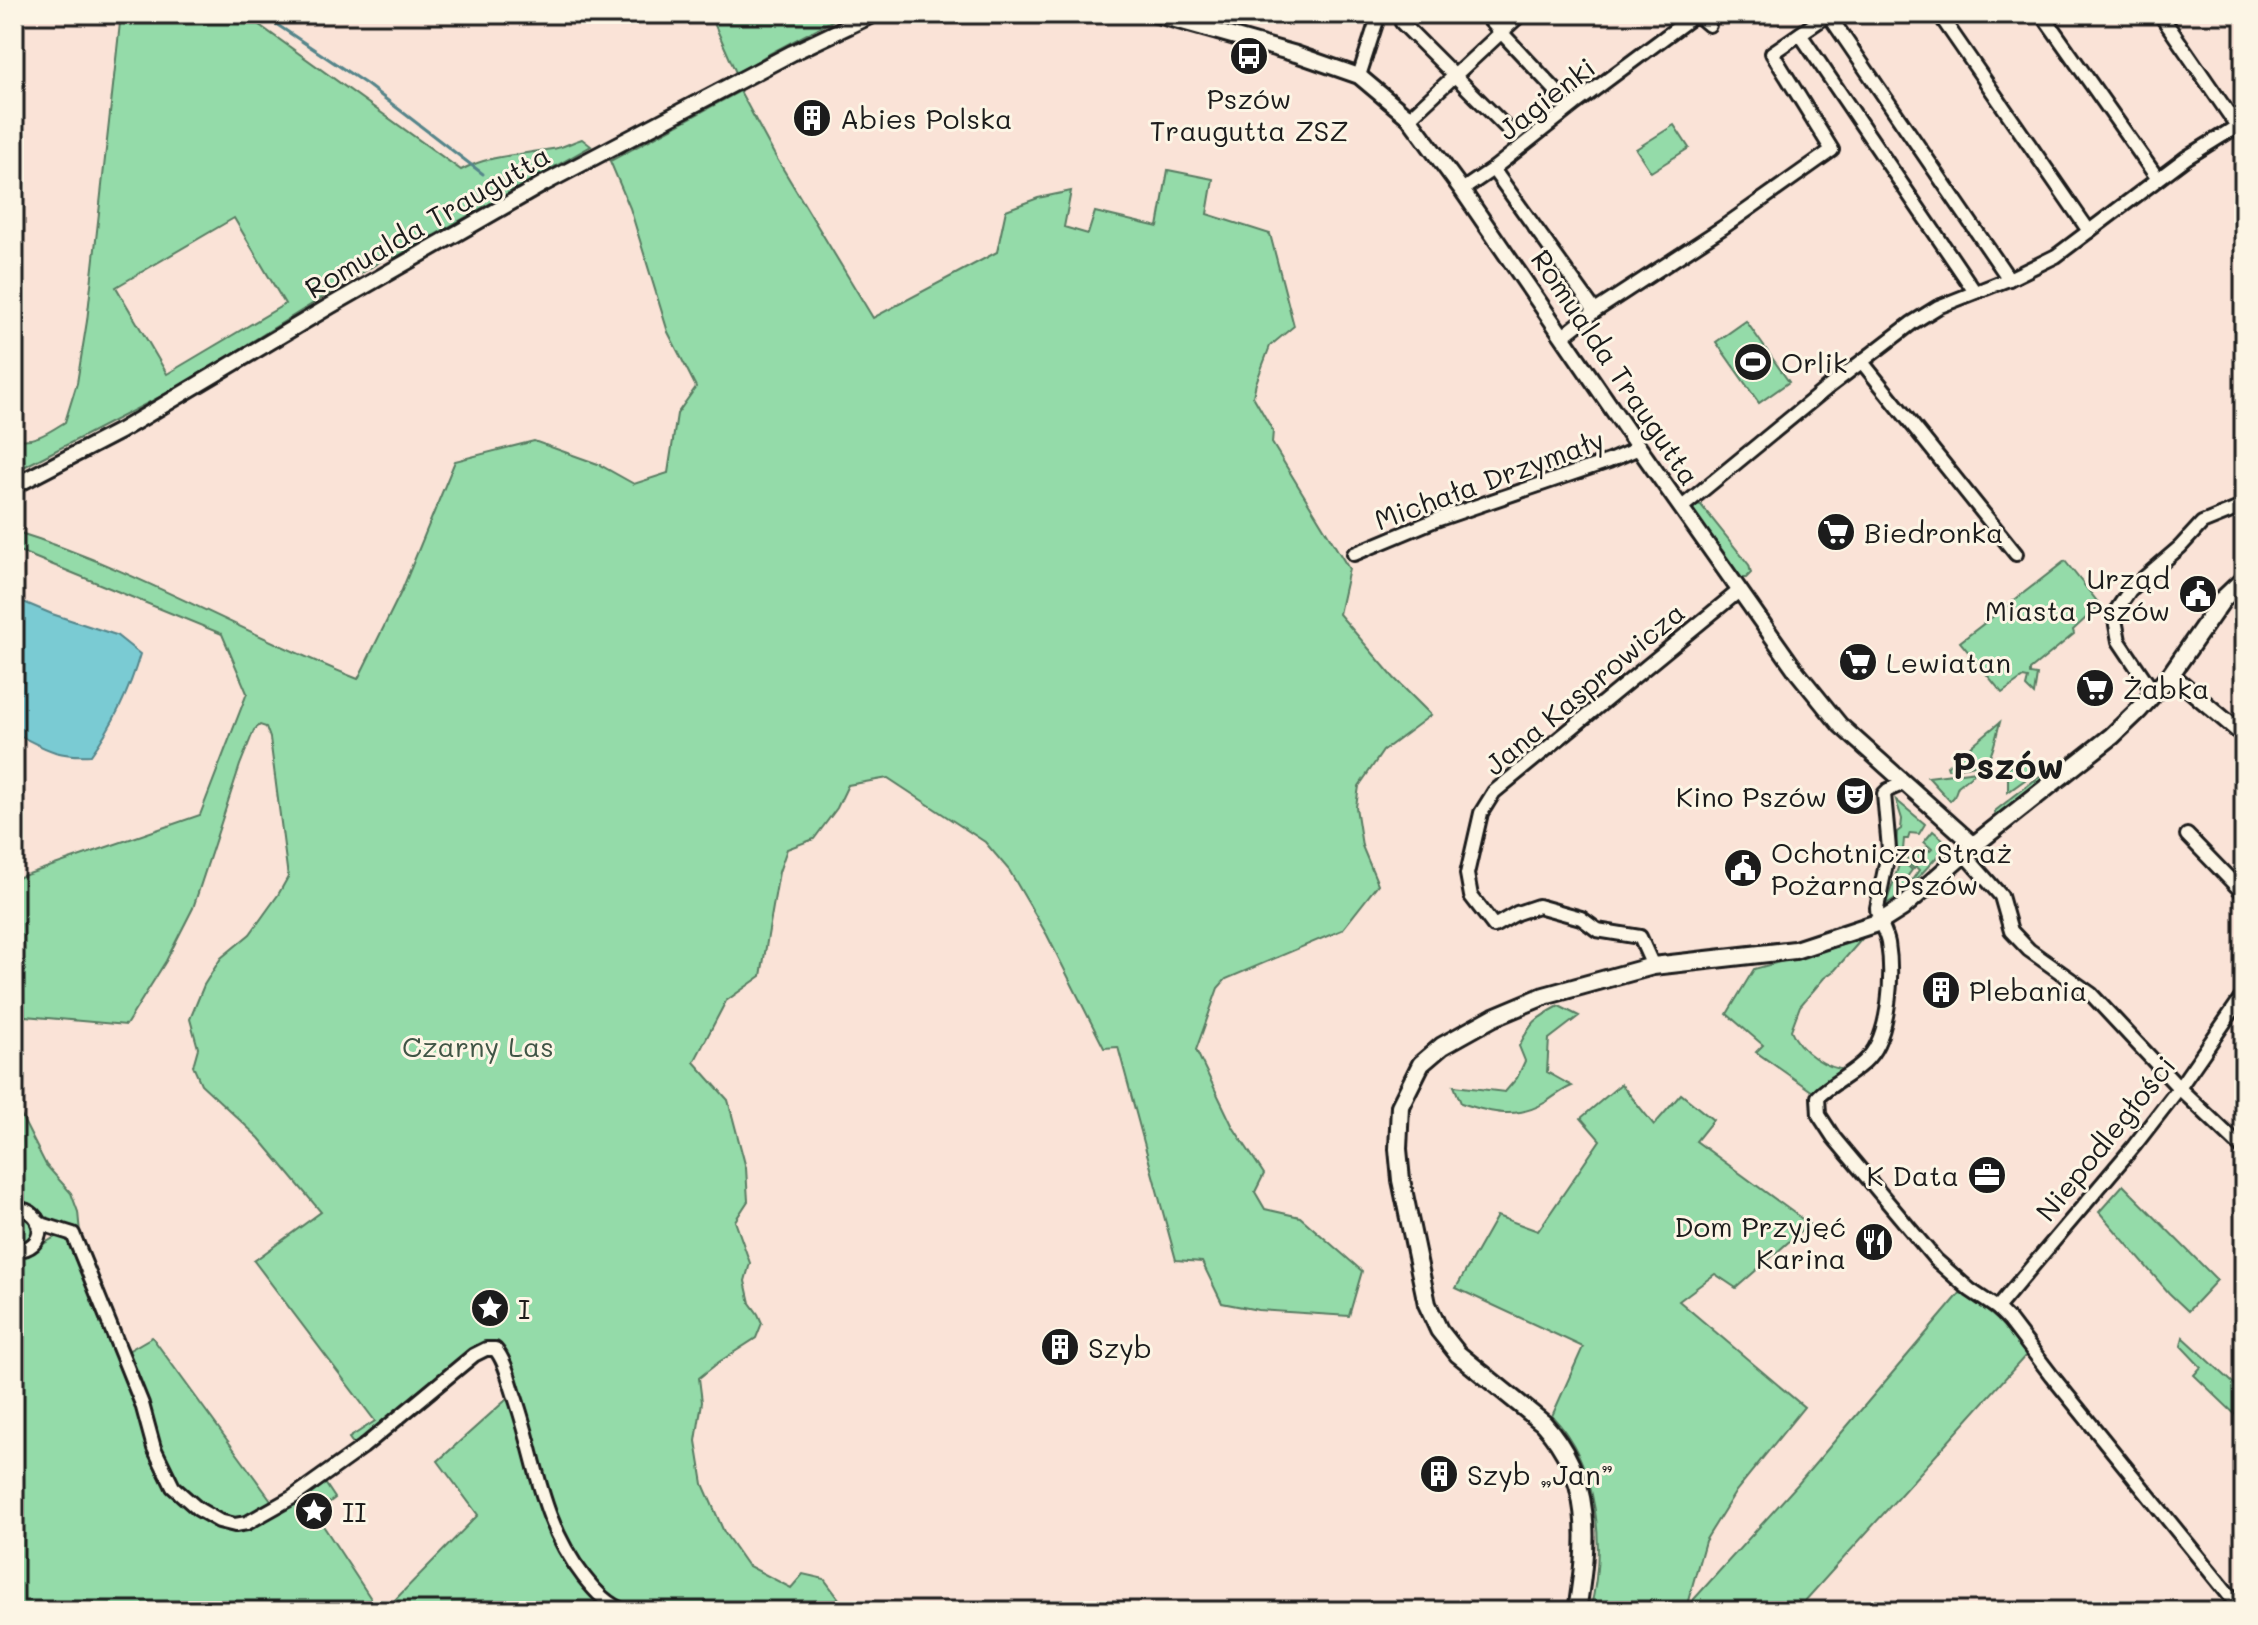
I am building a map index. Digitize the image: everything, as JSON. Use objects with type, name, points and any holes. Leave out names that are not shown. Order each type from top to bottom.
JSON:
[{"type":"main road","points":[[1577,1611],[1585,1546],[1583,1505],[1576,1475],[1562,1446],[1543,1423],[1458,1354],[1433,1319],[1422,1287],[1398,1149],[1403,1097],[1421,1064],[1442,1046],[1494,1017],[1544,996],[1653,966],[1795,950],[1880,922],[1902,908],[1969,849],[2112,736],[2171,674],[2223,599],[2244,579]]},
{"type":"street","name":"Romualda Traugutta","points":[[14,486],[120,431],[543,184],[802,48],[874,14]]},
{"type":"street","name":"Romualda Traugutta","points":[[1154,14],[1296,54],[1359,76],[1409,118],[1797,672],[1840,725],[1904,783],[1969,849]]},
{"type":"street","points":[[1359,76],[1379,14]]},
{"type":"street","points":[[1407,14],[1402,23],[1514,135],[1560,95],[1484,14]]},
{"type":"street","points":[[1409,118],[1521,14]]},
{"type":"street","points":[[1696,14],[1709,25]]},
{"type":"street","name":"Jagienki","points":[[1462,190],[1696,14]]},
{"type":"street","points":[[1563,336],[1832,150],[1772,53],[1828,14],[2009,279]]},
{"type":"street","points":[[1939,14],[2089,231]]},
{"type":"street","points":[[2042,14],[2158,179]]},
{"type":"street","points":[[1681,508],[1862,362],[1938,307],[2009,279],[2056,256],[2207,143],[2241,128],[2160,14]]},
{"type":"street","points":[[1800,34],[1975,292]]},
{"type":"street","name":"Romualda Traugutta","points":[[1493,169],[1595,311]]},
{"type":"street","points":[[1862,362],[2016,554]]},
{"type":"street","name":"Michała Drzymały","points":[[1354,554],[1433,521],[1639,448]]},
{"type":"street","points":[[2154,693],[2119,641],[2114,614],[2130,590],[2180,547],[2202,523],[2244,506]]},
{"type":"street","name":"Jana Kasprowicza","points":[[1653,966],[1640,937],[1597,930],[1581,918],[1538,906],[1494,926],[1471,896],[1468,884],[1467,874],[1481,813],[1494,792],[1740,590]]},
{"type":"street","points":[[2171,674],[2244,736]]},
{"type":"street","points":[[1904,783],[1884,794],[1889,849],[1877,908],[1888,943],[1888,1002],[1883,1026],[1869,1057],[1818,1097],[1819,1115],[1834,1138],[1936,1260],[2010,1321],[2242,1611]]},
{"type":"street","points":[[2187,835],[2244,894]]},
{"type":"street","points":[[1969,849],[2001,896],[2011,931],[2029,950],[2091,994],[2179,1088],[2244,1150]]},
{"type":"street","name":"Niepodległości","points":[[1997,1308],[2103,1186],[2179,1088],[2244,994]]},
{"type":"street","points":[[14,1250],[33,1246],[39,1233],[32,1213],[15,1208]]},
{"type":"street","points":[[38,1223],[73,1234],[142,1404],[158,1457],[173,1487],[198,1509],[219,1521],[235,1525],[256,1520],[358,1451],[474,1355],[486,1349],[495,1349],[502,1358],[518,1405],[545,1507],[568,1556],[592,1587],[615,1608],[626,1611]]},
{"type":"green space","points":[[121,14],[244,14],[461,170],[494,158],[556,148],[582,139],[591,146],[394,258],[389,256],[181,386],[14,472],[14,438],[34,438],[65,422],[77,383],[87,321]],"holes":[[[234,218],[285,304],[167,374],[116,287]]]},
{"type":"green space","points":[[710,14],[845,14],[765,56],[737,75]]},
{"type":"green space","name":"Czarny Las","points":[[740,91],[774,154],[873,318],[997,252],[1006,210],[1038,198],[1071,191],[1064,227],[1088,234],[1095,212],[1158,227],[1168,170],[1213,179],[1207,214],[1270,234],[1294,326],[1270,346],[1253,396],[1273,431],[1272,443],[1349,569],[1339,614],[1394,678],[1431,715],[1383,751],[1359,786],[1356,807],[1362,846],[1378,884],[1342,930],[1226,979],[1218,988],[1196,1050],[1233,1127],[1264,1174],[1255,1192],[1265,1209],[1300,1217],[1362,1271],[1349,1316],[1258,1310],[1222,1303],[1202,1262],[1176,1260],[1118,1047],[1104,1048],[1047,935],[1009,870],[985,842],[888,778],[848,785],[837,808],[814,839],[787,849],[779,872],[761,976],[726,1001],[694,1062],[728,1100],[746,1168],[748,1201],[735,1221],[750,1263],[745,1281],[750,1303],[762,1323],[756,1338],[699,1378],[702,1402],[696,1441],[703,1484],[724,1532],[747,1565],[791,1588],[803,1574],[824,1579],[848,1611],[629,1611],[615,1607],[572,1561],[495,1349],[432,1388],[427,1384],[356,1448],[349,1438],[375,1421],[254,1261],[321,1212],[259,1138],[201,1084],[193,1066],[198,1048],[190,1019],[204,985],[221,958],[250,934],[288,877],[266,727],[260,725],[254,730],[193,908],[166,961],[126,1025],[14,1015],[14,879],[200,815],[247,693],[222,634],[14,549],[14,531],[102,563],[358,679],[402,590],[455,461],[534,441],[598,464],[634,484],[668,473],[677,414],[696,387],[668,332],[630,208],[610,161]]},
{"type":"green space","points":[[1674,125],[1689,148],[1651,172],[1636,149]]},
{"type":"green space","name":"Orlik","points":[[1746,321],[1789,382],[1759,403],[1716,342]]},
{"type":"green space","points":[[1696,504],[1701,505],[1749,565],[1751,573],[1746,578],[1738,578],[1693,515]]},
{"type":"green space","points":[[2065,561],[2100,605],[2073,630],[2074,634],[2030,670],[2030,674],[2037,675],[2034,695],[2026,687],[2028,679],[2023,678],[2002,693],[1960,642]]},
{"type":"green space","points":[[2000,722],[1987,760],[1948,769],[1947,766]]},
{"type":"green space","points":[[2063,758],[2064,764],[1996,818],[1995,811]]},
{"type":"green space","points":[[2030,763],[2029,777],[2008,792],[2008,767]]},
{"type":"green space","points":[[1977,771],[1958,786],[1950,801],[1928,777]]},
{"type":"green space","points":[[1896,800],[1925,824],[1919,834],[1910,833],[1908,839],[1904,839],[1903,850],[1896,851],[1897,832],[1901,829],[1902,819]]},
{"type":"green space","points":[[1933,831],[1944,840],[1945,848],[1904,893],[1886,904],[1899,865],[1904,862],[1912,870],[1907,877],[1912,880],[1919,870],[1906,861],[1926,847],[1930,851],[1932,849],[1924,842]]},
{"type":"green space","points":[[1861,940],[1800,1006],[1791,1030],[1800,1045],[1814,1058],[1848,1070],[1813,1092],[1756,1052],[1763,1045],[1727,1014],[1754,969]]},
{"type":"green space","points":[[1559,1006],[1579,1016],[1549,1039],[1547,1072],[1572,1086],[1535,1108],[1514,1113],[1493,1112],[1461,1103],[1454,1086],[1505,1092],[1517,1078],[1525,1061],[1519,1046],[1527,1031],[1539,1018]]},
{"type":"green space","points":[[1621,1084],[1654,1125],[1681,1094],[1713,1120],[1696,1141],[1809,1224],[1736,1288],[1715,1274],[1679,1301],[1804,1407],[1736,1491],[1705,1541],[1686,1608],[1798,1484],[1962,1291],[1998,1320],[2027,1354],[1796,1611],[1590,1611],[1597,1561],[1595,1508],[1580,1459],[1568,1436],[1552,1416],[1583,1347],[1456,1288],[1497,1216],[1538,1231],[1600,1140],[1581,1118]]},
{"type":"green space","points":[[14,1102],[46,1165],[71,1193],[78,1212],[80,1233],[43,1219],[28,1203],[14,1198]]},
{"type":"green space","points":[[2123,1185],[2217,1280],[2188,1311],[2099,1212]]},
{"type":"green space","points":[[14,1214],[32,1220],[34,1235],[26,1243],[14,1245]]},
{"type":"green space","points":[[60,1234],[71,1239],[126,1352],[152,1337],[276,1507],[321,1477],[335,1498],[321,1509],[322,1524],[379,1611],[14,1611],[14,1262]]},
{"type":"green space","points":[[2183,1337],[2244,1393],[2244,1423],[2194,1375],[2201,1367],[2181,1346]]},
{"type":"green space","points":[[507,1391],[538,1502],[553,1537],[569,1570],[611,1611],[384,1611],[478,1515],[438,1461],[507,1399]]},
{"type":"water","points":[[14,598],[116,635],[140,654],[120,707],[91,755],[59,753],[14,733]]},
{"type":"waterway","points":[[261,14],[366,84],[483,174]]},
{"type":"place","name":"Pszów Traugutta ZSZ","points":[[1249,56]]},
{"type":"place","name":"Abies Polska","points":[[812,118]]},
{"type":"place","name":"Orlik","points":[[1753,362]]},
{"type":"place","name":"Biedronka","points":[[1836,532]]},
{"type":"place","name":"Urząd Miasta Pszów","points":[[2198,594]]},
{"type":"place","name":"Lewiatan","points":[[1858,662]]},
{"type":"place","name":"Żabka","points":[[2095,688]]},
{"type":"place","name":"Kino Pszów","points":[[1855,796]]},
{"type":"place","name":"Ochotnicza Straż Pożarna Pszów","points":[[1743,868]]},
{"type":"place","name":"Plebania","points":[[1941,990]]},
{"type":"place","name":"K Data","points":[[1987,1175]]},
{"type":"place","name":"Dom Przyjęć Karina","points":[[1874,1242]]},
{"type":"place","name":"I","points":[[490,1308]]},
{"type":"place","name":"Szyb","points":[[1060,1347]]},
{"type":"place","name":"Szyb „Jan”","points":[[1439,1474]]},
{"type":"place","name":"II","points":[[314,1511]]},
{"type":"district","name":"Pszów","points":[[2008,764]]}]
